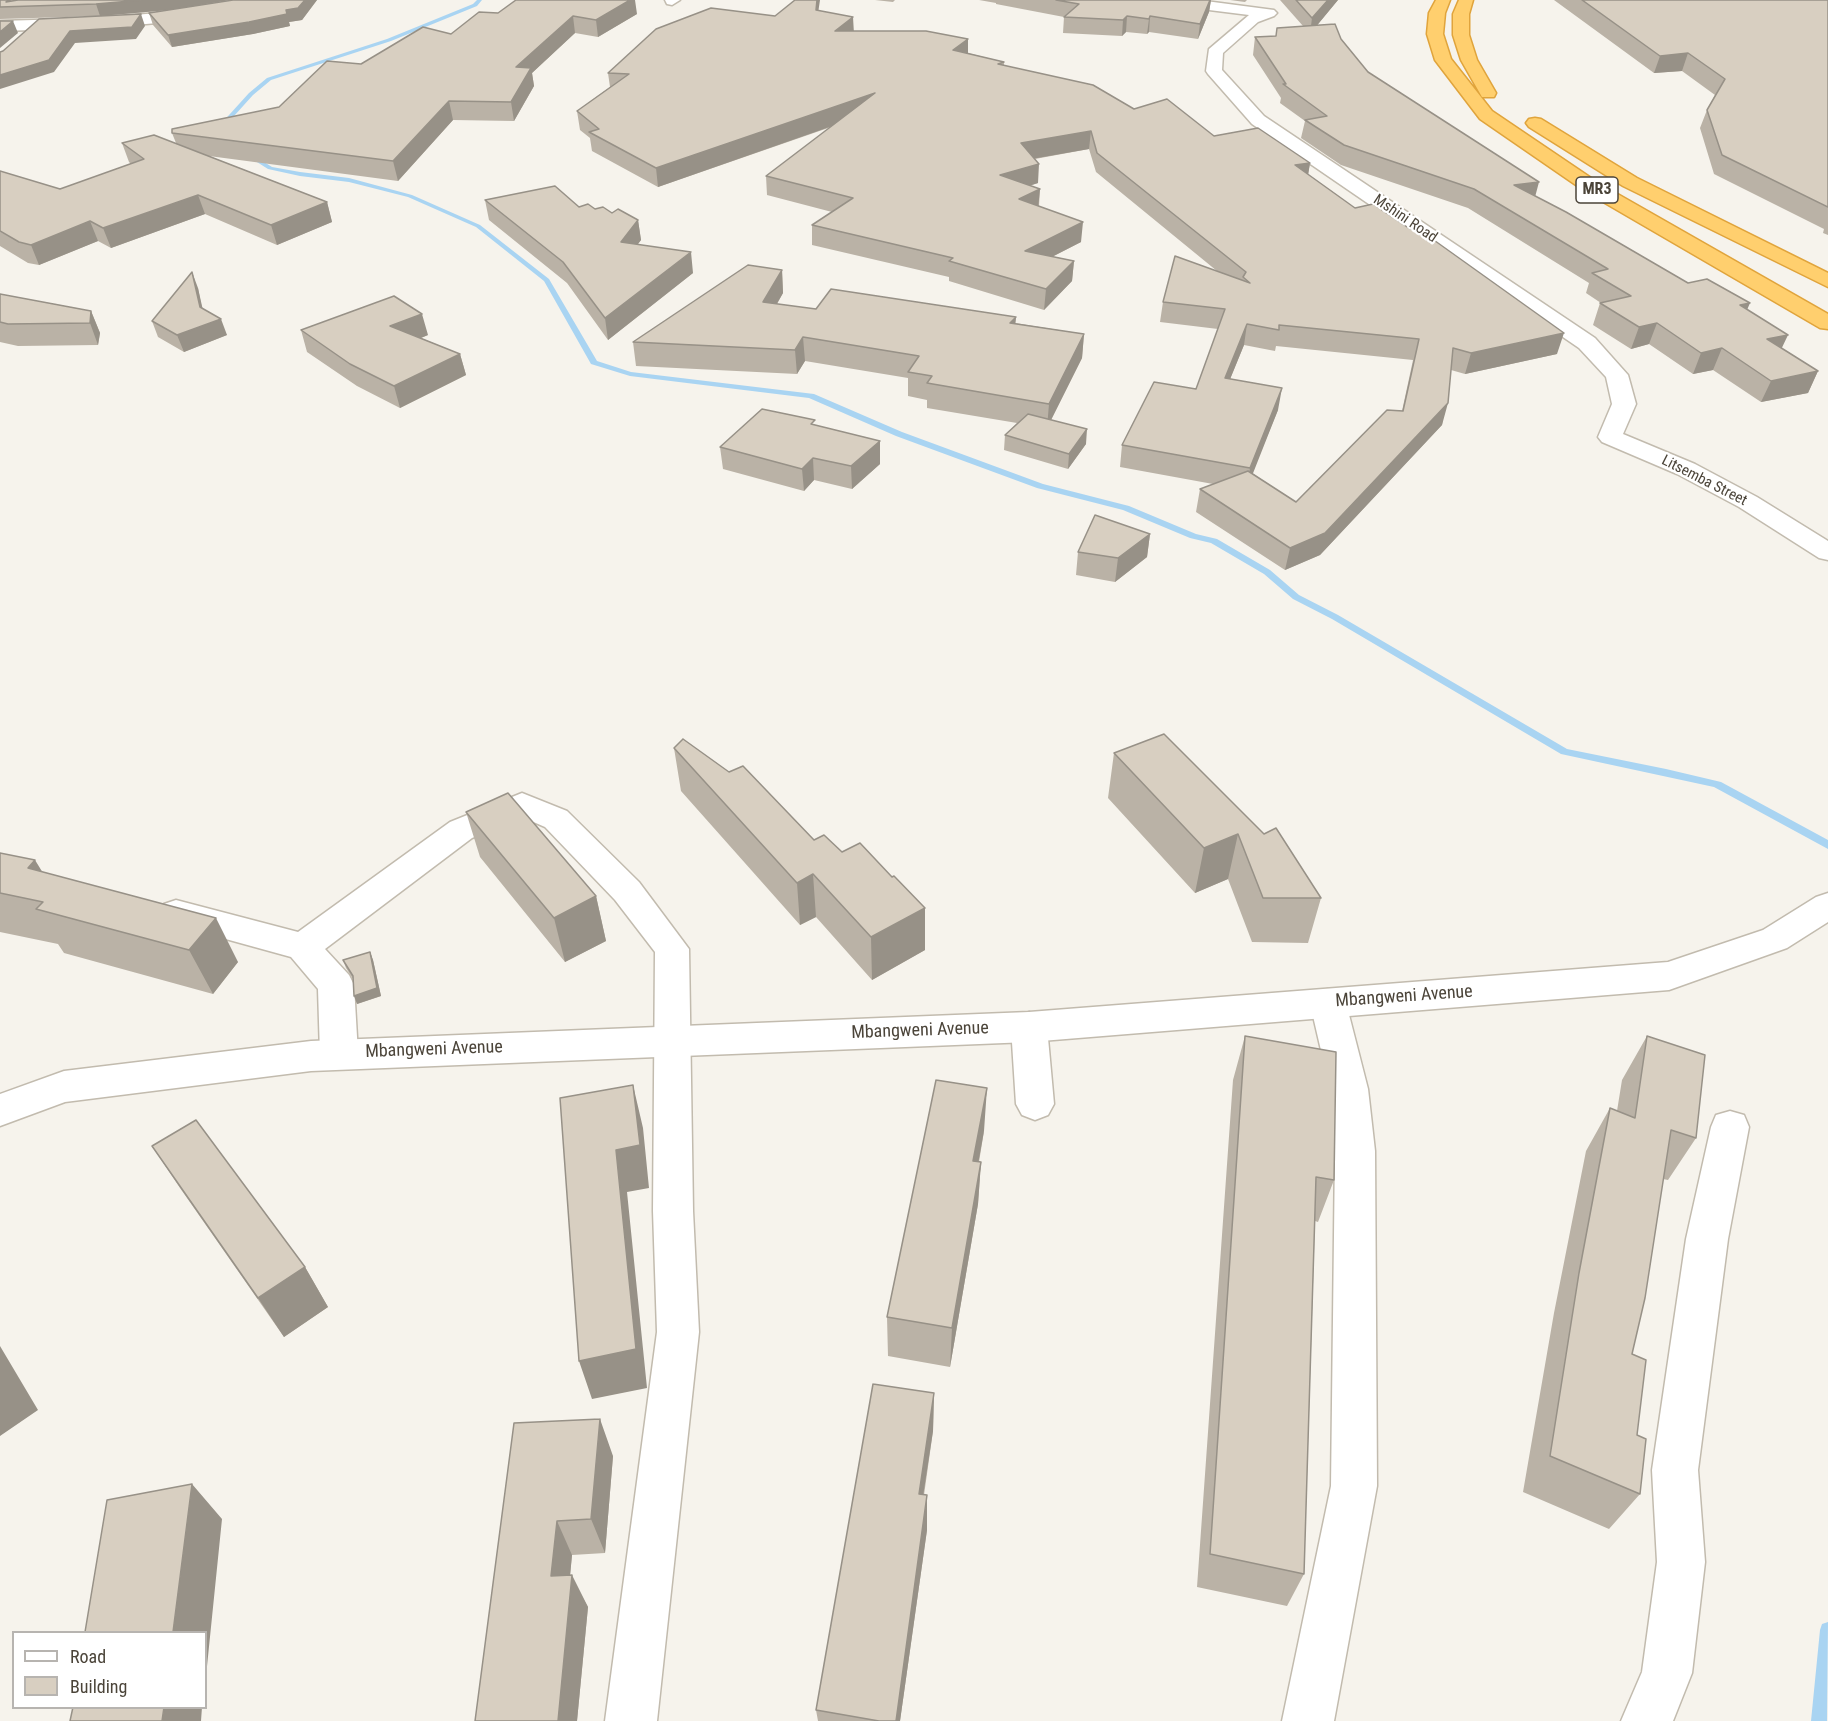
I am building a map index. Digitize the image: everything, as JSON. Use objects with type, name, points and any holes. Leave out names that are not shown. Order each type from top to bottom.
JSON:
[{"type":"highway","points":[[1443,0],[1437,13],[1435,33],[1443,60],[1486,115],[1513,144],[1574,185],[1824,332]]},
{"type":"highway","name":"MR3","points":[[1466,0],[1461,14],[1461,35],[1469,60],[1486,90],[1505,112],[1594,175],[1828,310]]},
{"type":"highway","points":[[1486,90],[1502,101]]},
{"type":"highway","points":[[1518,112],[1630,182],[1828,281]]},
{"type":"street","points":[[0,25],[100,23],[169,17],[270,0]]},
{"type":"street","points":[[1161,0],[1274,7]]},
{"type":"street","name":"Mshini Road","points":[[1274,7],[1253,19],[1215,52],[1214,71],[1258,120],[1587,344],[1617,375],[1624,404],[1610,437]]},
{"type":"street","points":[[0,25],[32,10]]},
{"type":"street","points":[[24,39],[39,25]]},
{"type":"street","name":"Litsemba Street","points":[[1610,437],[1686,469],[1748,502],[1794,533],[1828,552]]},
{"type":"street","name":"Litsemba Street","points":[[1794,533],[1828,570]]},
{"type":"street","points":[[303,947],[461,830],[522,804],[556,819],[627,891],[672,949],[673,1211],[678,1332],[631,1721]]},
{"type":"street","points":[[146,905],[303,947],[336,985],[339,1054]]},
{"type":"street","name":"Mbangweni Avenue","points":[[0,1110],[64,1087],[310,1056],[1029,1027],[1669,976],[1774,939],[1828,906]]},
{"type":"street","points":[[1308,1721],[1354,1486],[1355,1150],[1349,1089],[1328,1003]]},
{"type":"street","points":[[1029,1027],[1035,1104]]},
{"type":"street","points":[[1647,1721],[1667,1673],[1681,1562],[1675,1470],[1707,1239],[1730,1127]]},
{"type":"building","points":[[0,0],[10,0],[6,2],[18,0],[142,0],[0,7]]},
{"type":"building","points":[[233,0],[305,0],[298,8],[286,10],[287,14],[168,35],[149,13]]},
{"type":"building","points":[[516,0],[630,0],[596,20],[573,16],[516,67],[531,68],[511,102],[449,101],[393,161],[172,133],[172,129],[279,107],[327,61],[361,64],[423,27],[451,34],[479,12],[498,13]]},
{"type":"building","points":[[795,0],[817,0],[816,10],[853,17],[835,31],[926,31],[968,39],[953,50],[1004,62],[998,64],[1093,85],[1134,109],[1167,99],[1214,136],[1258,128],[1310,163],[1295,165],[1355,208],[1373,204],[1410,229],[1417,228],[1564,333],[1471,353],[1453,348],[1448,403],[1325,533],[1290,548],[1200,489],[1248,471],[1296,502],[1387,410],[1403,411],[1419,339],[1279,325],[1279,330],[1247,324],[1225,378],[1282,388],[1250,468],[1122,445],[1154,382],[1196,389],[1225,309],[1163,302],[1175,256],[1250,283],[1243,277],[1246,272],[1097,153],[1091,131],[1021,143],[1039,164],[1000,175],[1040,189],[1019,199],[1083,222],[1025,251],[1074,261],[1046,289],[949,261],[953,258],[812,225],[853,198],[766,176],[875,93],[656,168],[589,132],[599,129],[577,111],[629,74],[608,73],[656,29],[711,8],[775,16]]},
{"type":"building","points":[[1056,0],[1210,0],[1200,24],[1150,16],[1149,19],[1127,16],[1123,20],[1064,17],[1079,4]]},
{"type":"building","points":[[1296,0],[1328,0],[1312,18]]},
{"type":"building","points":[[1582,0],[1828,0],[1828,207],[1722,155],[1707,110],[1725,79],[1688,53],[1660,56]]},
{"type":"building","points":[[141,14],[132,27],[70,31],[49,60],[0,75],[0,52],[39,19]]},
{"type":"building","points":[[0,21],[13,21],[0,32]]},
{"type":"building","points":[[1335,24],[1341,39],[1368,72],[1539,182],[1514,185],[1566,212],[1688,283],[1707,279],[1750,303],[1740,305],[1788,335],[1767,339],[1818,371],[1771,381],[1722,348],[1701,353],[1657,323],[1639,327],[1600,303],[1631,296],[1592,273],[1608,269],[1474,189],[1344,145],[1305,120],[1327,116],[1283,84],[1286,84],[1255,37],[1276,36],[1277,28]]},
{"type":"building","points":[[154,135],[327,202],[271,225],[198,195],[103,228],[90,221],[31,245],[19,242],[0,231],[0,171],[60,189],[144,159],[122,143]]},
{"type":"building","points":[[555,186],[579,207],[588,204],[595,209],[603,207],[612,213],[618,209],[638,220],[621,242],[691,252],[605,318],[563,262],[485,200]]},
{"type":"building","points":[[748,265],[782,270],[763,302],[816,309],[831,289],[1016,317],[1010,323],[1084,334],[1049,404],[927,383],[932,376],[908,372],[919,356],[803,337],[795,350],[633,342]]},
{"type":"building","points":[[192,272],[200,307],[221,319],[177,335],[152,321]]},
{"type":"building","points":[[0,294],[91,311],[90,323],[8,324],[0,322]]},
{"type":"building","points":[[394,296],[422,314],[390,326],[460,354],[394,386],[350,364],[301,330]]},
{"type":"building","points":[[762,409],[815,420],[811,424],[880,441],[851,466],[813,458],[802,469],[720,447]]},
{"type":"building","points":[[1028,414],[1087,429],[1069,454],[1005,435]]},
{"type":"building","points":[[1095,515],[1150,534],[1118,558],[1078,552]]},
{"type":"building","points":[[1164,734],[1264,834],[1276,828],[1321,898],[1263,898],[1238,834],[1204,848],[1114,753]]},
{"type":"building","points":[[683,739],[729,772],[743,766],[814,840],[824,835],[842,852],[860,843],[925,908],[871,937],[813,874],[797,883],[674,748]]},
{"type":"building","points":[[508,793],[596,896],[554,918],[466,812]]},
{"type":"building","points":[[0,853],[35,860],[28,868],[216,918],[189,950],[36,909],[43,902],[0,893]]},
{"type":"building","points":[[370,952],[377,988],[354,996],[353,976],[343,960]]},
{"type":"building","points":[[1245,1036],[1336,1052],[1334,1180],[1316,1177],[1304,1574],[1210,1554]]},
{"type":"building","points":[[1647,1036],[1705,1055],[1696,1138],[1671,1130],[1645,1298],[1632,1354],[1646,1360],[1637,1435],[1646,1439],[1640,1494],[1550,1456],[1579,1273],[1610,1108],[1635,1118]]},
{"type":"building","points":[[936,1080],[987,1088],[973,1161],[981,1162],[952,1328],[887,1317]]},
{"type":"building","points":[[633,1085],[640,1145],[616,1150],[636,1349],[579,1361],[560,1098]]},
{"type":"building","points":[[196,1120],[305,1267],[258,1298],[152,1146]]},
{"type":"building","points":[[873,1384],[934,1393],[919,1494],[927,1495],[896,1721],[879,1721],[816,1710]]},
{"type":"building","points":[[600,1419],[591,1519],[557,1521],[551,1576],[572,1575],[558,1721],[475,1721],[514,1423]]},
{"type":"building","points":[[192,1484],[173,1631],[85,1631],[107,1500]]},
{"type":"building","points":[[73,1709],[164,1709],[162,1721],[70,1721]]},
{"type":"waterway","points":[[223,125],[251,94],[269,79],[389,40],[475,5],[480,0]]},
{"type":"waterway","points":[[251,156],[270,168],[349,180],[410,196],[478,226],[547,280],[594,362],[630,374],[811,396],[899,434],[1040,486],[1126,508],[1193,536],[1214,541],[1267,572],[1296,597],[1335,617],[1564,752],[1717,784],[1828,845]]},
{"type":"waterway","points":[[1819,1721],[1828,1630]]}]
